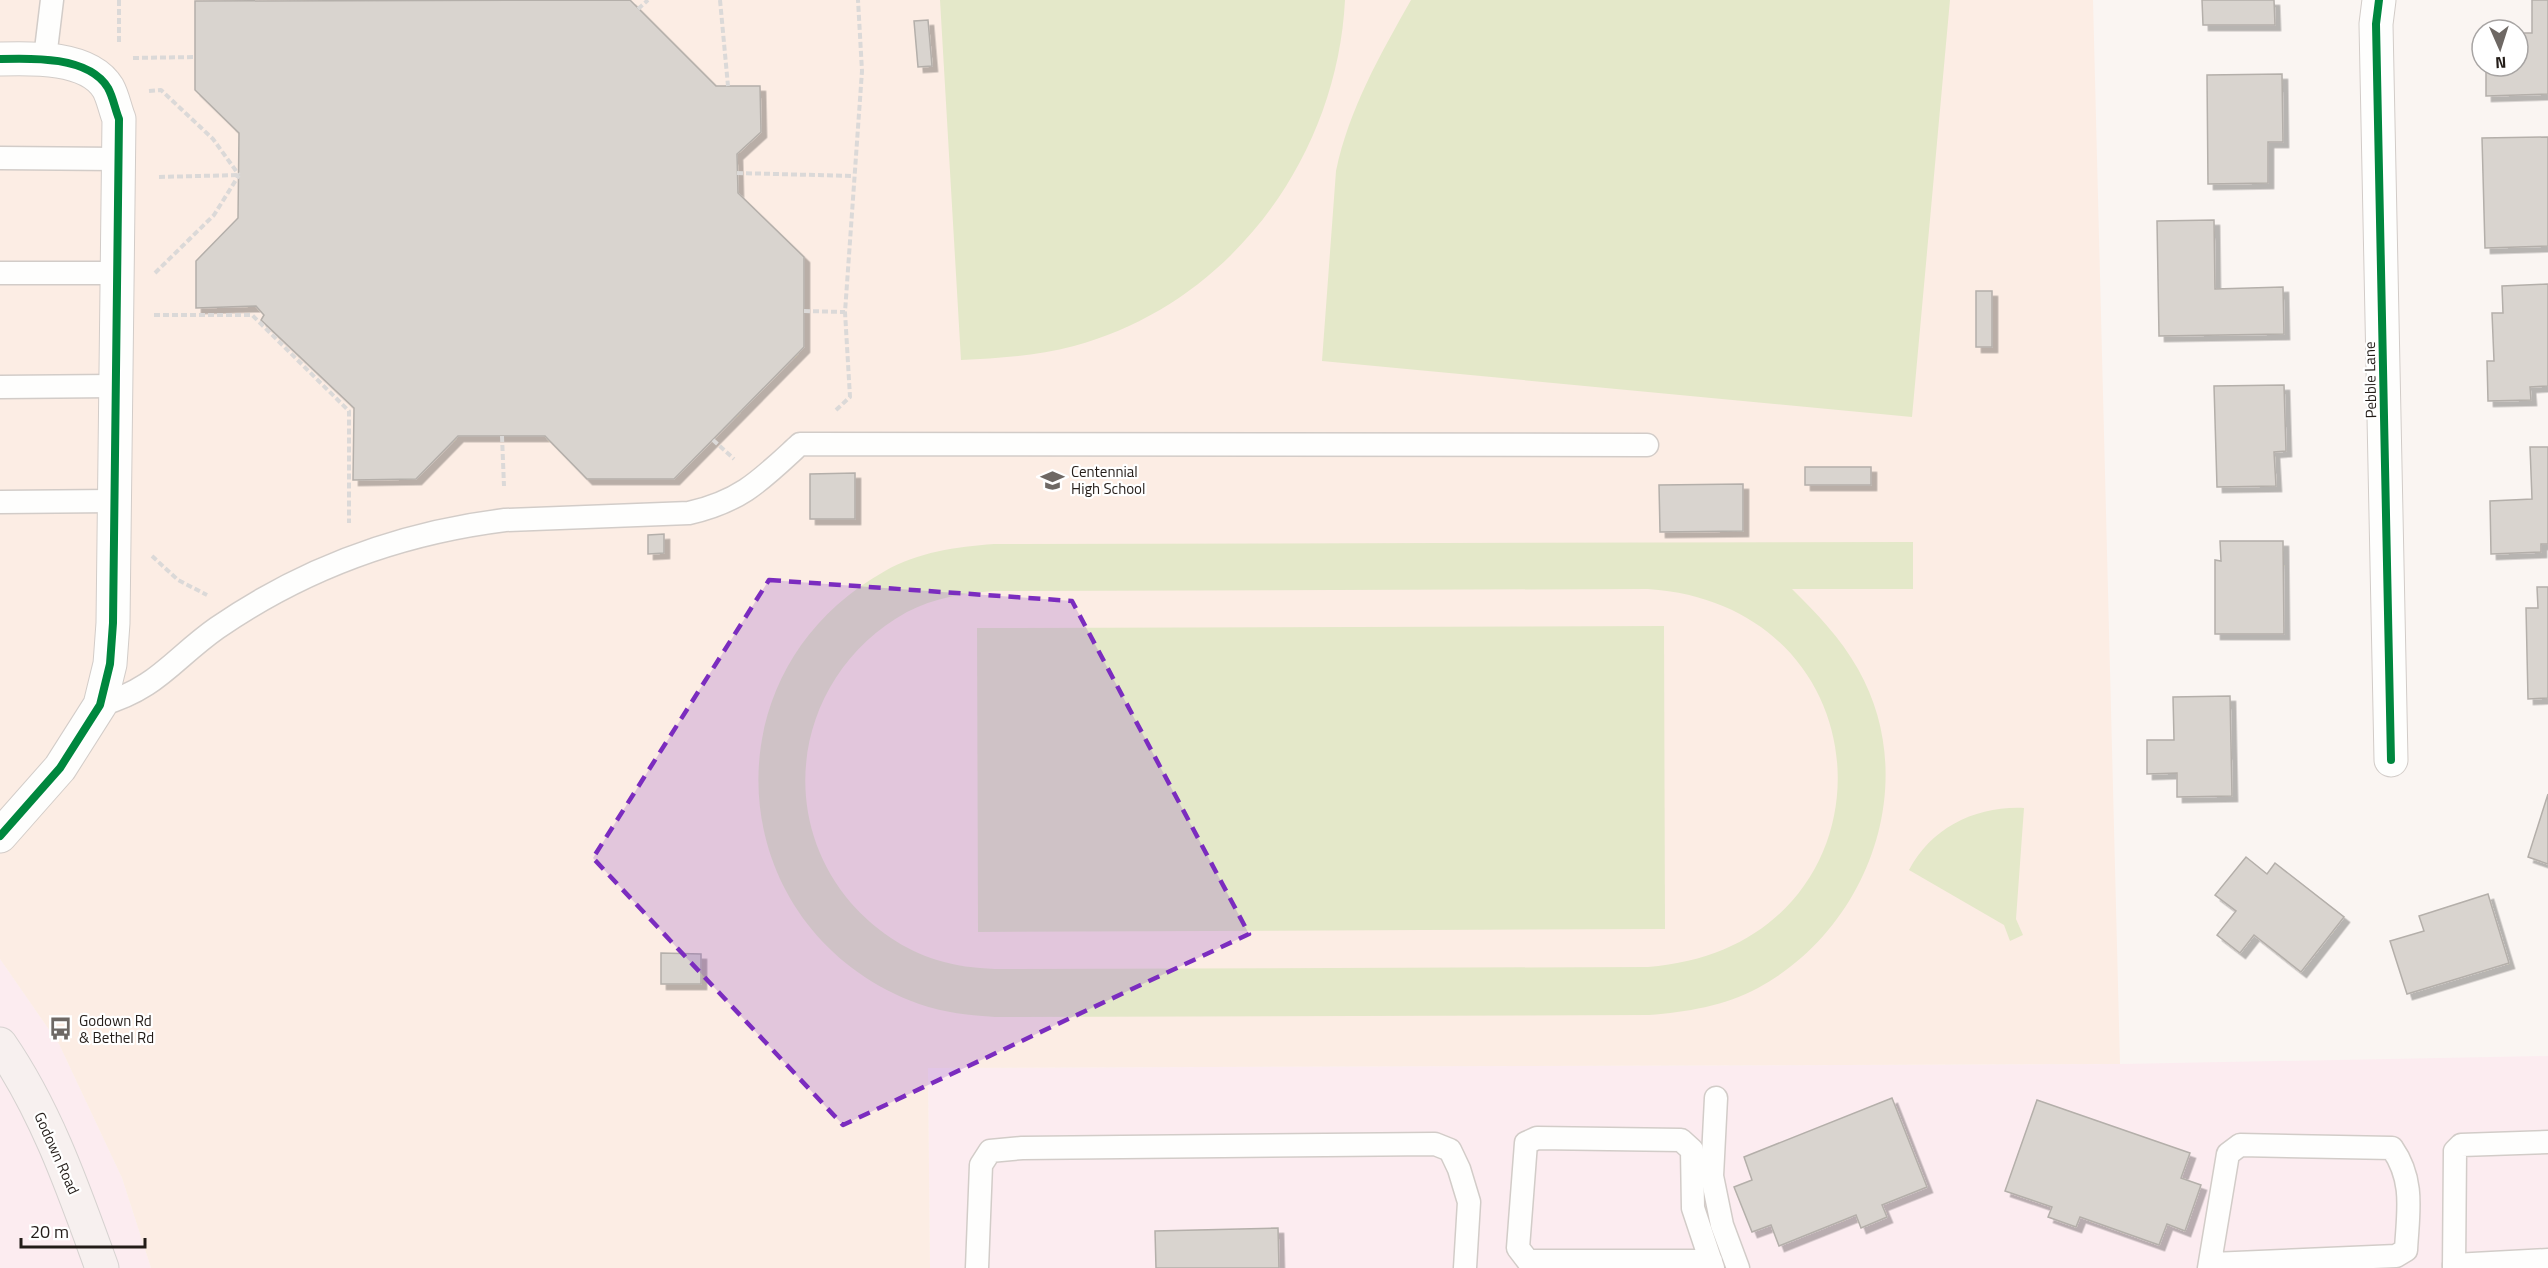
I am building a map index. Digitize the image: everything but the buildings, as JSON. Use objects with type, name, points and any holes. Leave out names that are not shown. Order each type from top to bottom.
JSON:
[{"type":"main road","name":"Godown Road","points":[[0,1044],[25,1080],[74,1189],[102,1268]]},
{"type":"street","name":"Pebble Lane","points":[[2379,0],[2376,24],[2391,760]]},
{"type":"street","points":[[0,59],[45,58],[77,66],[107,87],[118,119],[113,623],[110,664],[100,705],[60,768],[0,836]]},
{"type":"lane","points":[[45,58],[52,0]]},
{"type":"lane","points":[[0,158],[118,159]]},
{"type":"lane","points":[[0,273],[117,273]]},
{"type":"lane","points":[[0,387],[116,386]]},
{"type":"lane","points":[[100,705],[126,697],[149,685],[215,630],[255,603],[350,557],[389,543],[433,532],[505,520],[650,516],[689,513],[715,507],[735,498],[759,482],[800,444],[1647,445]]},
{"type":"lane","points":[[0,502],[114,501]]},
{"type":"lane","points":[[1716,1098],[1712,1176],[1722,1225],[1738,1268]]},
{"type":"lane","points":[[1537,1138],[1681,1140],[1692,1150],[1692,1208],[1712,1264],[1528,1261],[1518,1248],[1526,1143],[1537,1138]]},
{"type":"lane","points":[[2548,1142],[2461,1145],[2455,1151],[2454,1267],[2548,1260]]},
{"type":"lane","points":[[977,1268],[981,1165],[990,1151],[1022,1148],[1435,1144],[1450,1150],[1460,1169],[1469,1202],[1465,1268]]},
{"type":"lane","points":[[2240,1145],[2392,1148],[2400,1160],[2409,1181],[2406,1250],[2396,1256],[2211,1266],[2228,1154],[2240,1145]]},
{"type":"path","points":[[638,9],[648,0]]},
{"type":"path","points":[[720,0],[728,86]]},
{"type":"path","points":[[800,444],[850,397],[845,312],[862,71],[858,0]]},
{"type":"path","points":[[127,58],[195,57]]},
{"type":"path","points":[[144,92],[161,90],[213,139],[239,175]]},
{"type":"path","points":[[737,173],[853,176]]},
{"type":"path","points":[[159,177],[239,175]]},
{"type":"path","points":[[152,276],[214,215],[239,175]]},
{"type":"path","points":[[804,311],[845,312]]},
{"type":"path","points":[[142,315],[252,315],[349,411],[350,557]]},
{"type":"path","points":[[502,436],[505,520]]},
{"type":"path","points":[[147,552],[178,580],[202,594],[255,603]]},
{"type":"highlighted area","points":[[769,580],[1072,601],[1249,934],[843,1125],[593,858]]},
{"type":"shaded area","name":"Centennial High School","points":[[0,0],[2093,0],[2120,1064],[928,1068],[930,1268],[151,1268],[122,1178],[59,1044],[0,959]]},
{"type":"shaded area","points":[[0,959],[59,1044],[122,1178],[151,1268],[0,1268]]},
{"type":"shaded area","points":[[2548,1056],[2548,1268],[930,1268],[928,1068],[2120,1064]]},
{"type":"green space","points":[[940,0],[1345,0],[1337,59],[1321,115],[1297,168],[1265,216],[1226,260],[1181,296],[1130,326],[1074,346],[1046,352],[961,360]]},
{"type":"green space","points":[[1411,0],[1950,0],[1912,417],[1322,361],[1336,171],[1357,104]]},
{"type":"green space","points":[[1913,542],[1913,589],[1792,589],[1844,647],[1858,669],[1877,713],[1885,758],[1884,804],[1874,848],[1855,890],[1829,929],[1797,962],[1745,994],[1719,1004],[1691,1010],[1649,1015],[995,1017],[947,1012],[919,1004],[853,969],[805,920],[773,862],[759,799],[763,734],[785,672],[826,616],[885,571],[911,559],[938,552],[994,544]],"holes":[[[1648,589],[1731,609],[1790,653],[1826,711],[1838,777],[1826,844],[1791,902],[1732,946],[1648,967],[995,969],[958,965],[913,951],[880,930],[860,913],[826,866],[811,826],[805,785],[809,744],[821,705],[842,669],[871,638],[907,612],[949,597],[994,591]]]},
{"type":"green space","points":[[1664,626],[1665,929],[978,932],[977,628]]},
{"type":"green space","points":[[2024,808],[2016,919],[2023,935],[2010,941],[2004,925],[1909,870],[1930,842],[1957,822],[1989,811]]},
{"type":"cycle path","points":[[2379,0],[2376,24],[2391,760]]},
{"type":"cycle path","points":[[0,59],[43,59],[74,64],[87,70],[108,88],[119,119],[113,623],[110,664],[100,705],[60,768],[0,836]]},
{"type":"place","name":"Centennial High School","points":[[1053,480]]},
{"type":"place","name":"Godown Rd & Bethel Rd","points":[[61,1029]]}]
